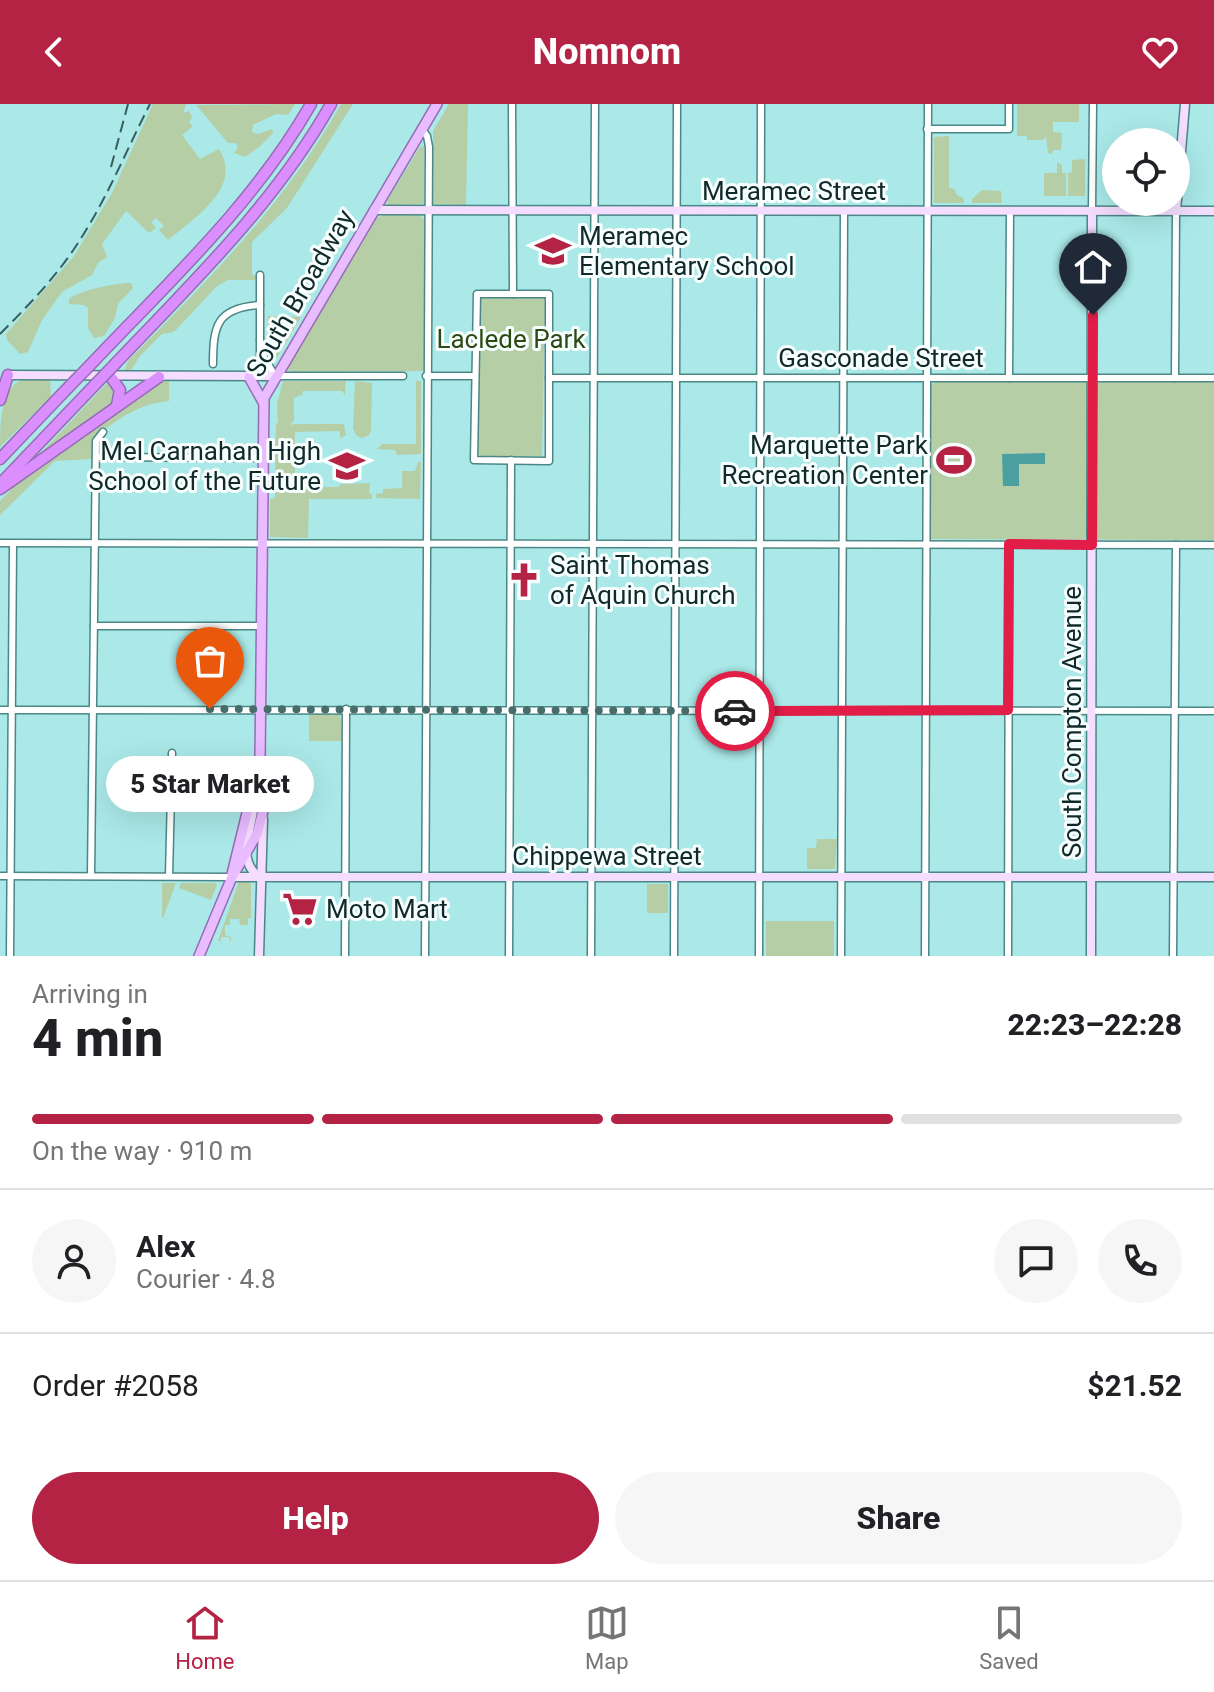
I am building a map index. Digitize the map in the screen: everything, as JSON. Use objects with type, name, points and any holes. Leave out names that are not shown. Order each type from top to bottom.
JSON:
[{"type":"highway","points":[[0,459],[235,211],[273,164],[311,104]]},
{"type":"highway","points":[[0,487],[262,207],[298,158],[331,104]]},
{"type":"highway","points":[[0,400],[4,375]]},
{"type":"highway","points":[[111,377],[120,390],[117,405]]},
{"type":"highway","points":[[0,487],[159,377]]},
{"type":"main road","name":"South Broadway","points":[[199,956],[232,877],[255,841],[263,811],[260,761],[263,403],[275,376],[437,104]]},
{"type":"main road","points":[[255,376],[263,403]]},
{"type":"main road","name":"South Broadway","points":[[232,877],[260,761]]},
{"type":"street","points":[[512,104],[513,294]]},
{"type":"street","points":[[591,956],[595,104]]},
{"type":"street","points":[[674,956],[677,104]]},
{"type":"street","points":[[759,956],[761,104]]},
{"type":"street","points":[[925,956],[928,104]]},
{"type":"street","points":[[927,129],[1009,129],[1009,104]]},
{"type":"street","name":"South Compton Avenue","points":[[1091,956],[1093,104]]},
{"type":"street","points":[[1183,128],[1185,104]]},
{"type":"street","points":[[422,129],[429,143],[425,956]]},
{"type":"street","name":"Meramec Street","points":[[374,210],[1102,211]]},
{"type":"street","points":[[841,956],[844,211]]},
{"type":"street","points":[[1009,378],[1010,211]]},
{"type":"street","name":"Meramec Street","points":[[1190,211],[1214,211]]},
{"type":"street","points":[[1175,378],[1176,216]]},
{"type":"street","points":[[255,376],[260,340],[260,275]]},
{"type":"street","points":[[477,294],[513,294],[549,294],[549,461],[474,460],[477,294]]},
{"type":"street","points":[[213,364],[213,336],[217,325],[227,313],[239,306],[260,305]]},
{"type":"street","points":[[260,340],[264,357],[275,376]]},
{"type":"street","points":[[4,375],[403,376]]},
{"type":"street","points":[[426,376],[475,376]]},
{"type":"street","name":"Gasconade Street","points":[[549,378],[1214,378]]},
{"type":"street","points":[[91,876],[96,441],[103,432]]},
{"type":"street","points":[[96,457],[262,458]]},
{"type":"street","points":[[509,956],[511,460]]},
{"type":"street","points":[[0,543],[1214,545]]},
{"type":"street","points":[[10,956],[13,544]]},
{"type":"street","points":[[1008,956],[1009,544]]},
{"type":"street","points":[[1173,956],[1176,545]]},
{"type":"street","points":[[94,626],[261,626]]},
{"type":"street","points":[[345,956],[346,709]]},
{"type":"street","points":[[0,710],[1214,711]]},
{"type":"street","points":[[169,876],[172,753]]},
{"type":"street","points":[[253,794],[254,814],[246,842],[247,855],[252,871],[260,877]]},
{"type":"street","points":[[259,956],[263,811]]},
{"type":"street","name":"Chippewa Street","points":[[0,876],[1214,877]]},
{"type":"green space","points":[[153,104],[186,104],[183,113],[189,111],[192,117],[189,122],[193,126],[182,135],[200,159],[219,149],[225,163],[221,189],[202,211],[168,240],[159,230],[164,226],[156,218],[151,222],[156,228],[149,233],[126,211],[102,244],[107,257],[98,263],[92,275],[62,292],[42,320],[28,352],[20,354],[7,340],[6,334],[74,256],[112,193]]},
{"type":"green space","points":[[295,104],[288,115],[276,114],[253,125],[252,132],[258,134],[272,129],[273,133],[245,157],[234,153],[238,147],[236,143],[228,143],[196,105]]},
{"type":"green space","points":[[341,104],[353,104],[287,208],[252,242],[252,275],[257,276],[257,280],[228,280],[217,286],[174,332],[162,334],[140,356],[129,373],[123,373],[128,361],[216,271],[270,208],[296,175]]},
{"type":"green space","points":[[449,104],[468,104],[466,205],[433,204],[433,131]]},
{"type":"green space","points":[[1017,104],[1079,104],[1079,122],[1053,122],[1053,132],[1062,133],[1061,150],[1048,153],[1046,137],[1043,140],[1027,140],[1027,136],[1017,136]]},
{"type":"green space","points":[[949,136],[949,188],[955,189],[964,203],[934,203],[934,137]]},
{"type":"green space","points":[[424,146],[424,204],[388,205],[387,201],[420,147]]},
{"type":"green space","points":[[1085,159],[1085,196],[1068,196],[1068,173],[1072,172],[1072,160]]},
{"type":"green space","points":[[1057,162],[1062,165],[1062,173],[1066,173],[1066,196],[1044,196],[1044,173],[1057,173]]},
{"type":"green space","points":[[982,190],[1001,191],[1002,203],[972,203],[972,199]]},
{"type":"green space","points":[[385,214],[418,214],[424,219],[424,371],[289,372],[288,368],[377,218]]},
{"type":"green space","points":[[131,283],[133,288],[118,304],[115,318],[104,336],[94,338],[88,328],[88,308],[69,304],[69,299],[98,288]]},
{"type":"green space","name":"Laclede Park","points":[[481,296],[542,297],[545,300],[542,456],[481,456],[478,453],[478,300]]},
{"type":"green space","points":[[268,316],[301,317],[276,359],[268,357]]},
{"type":"green space","points":[[24,379],[50,379],[51,396],[0,447],[1,418],[6,398],[16,383]]},
{"type":"green space","points":[[169,380],[169,401],[137,409],[110,425],[93,439],[91,459],[55,461],[0,515],[0,501],[16,484],[158,381]]},
{"type":"green space","points":[[109,381],[116,388],[114,402],[35,459]]},
{"type":"green space","points":[[283,381],[346,381],[345,395],[342,391],[303,391],[302,395],[294,398],[293,426],[344,424],[346,435],[340,438],[340,431],[295,432],[295,487],[370,483],[369,493],[372,494],[372,499],[309,499],[308,538],[270,537],[270,499],[275,498],[277,404]]},
{"type":"green space","points":[[355,381],[372,383],[371,430],[369,435],[362,438],[353,429]]},
{"type":"green space","points":[[416,381],[421,381],[421,454],[397,455],[395,450],[377,449],[382,444],[416,444]]},
{"type":"green space","points":[[935,382],[1214,382],[1214,540],[931,539],[931,386]]},
{"type":"green space","points":[[418,462],[421,462],[420,499],[376,498],[376,494],[383,493],[383,489],[402,488],[402,471],[415,471]]},
{"type":"green space","points":[[309,714],[340,714],[343,741],[309,741]]},
{"type":"green space","points":[[817,839],[837,839],[835,869],[807,869],[807,848],[816,848]]},
{"type":"green space","points":[[239,881],[251,883],[251,918],[248,918],[248,925],[240,925],[239,919],[230,919],[230,925],[225,925],[225,935],[231,937],[231,942],[229,937],[221,937],[218,941]]},
{"type":"green space","points":[[162,883],[176,883],[163,918],[162,918]]},
{"type":"green space","points":[[181,883],[217,885],[211,900],[179,888]]},
{"type":"green space","points":[[647,884],[668,884],[668,913],[647,913]]},
{"type":"green space","points":[[766,921],[834,921],[834,956],[766,956]]},
{"type":"water","points":[[1045,453],[1045,464],[1019,464],[1019,486],[1003,486],[1002,454]]},
{"type":"railway","points":[[111,167],[128,104]]},
{"type":"railway","points":[[0,334],[50,281],[76,246],[106,194],[150,104]]},
{"type":"way so far","points":[[210,709],[735,711]]},
{"type":"place","name":"Meramec Elementary School","points":[[553,251]]},
{"type":"place","name":"Marquette Park Recreation Center","points":[[954,460]]},
{"type":"place","name":"Mel Carnahan High School of the Future","points":[[347,466]]},
{"type":"place","name":"Saint Thomas of Aquin Church","points":[[524,580]]},
{"type":"place","name":"5 Star Market","points":[[210,709]]},
{"type":"place","name":"Moto Mart","points":[[300,909]]},
{"type":"route","points":[[735,711],[1008,710],[1009,544],[1092,545],[1093,315]]}]
